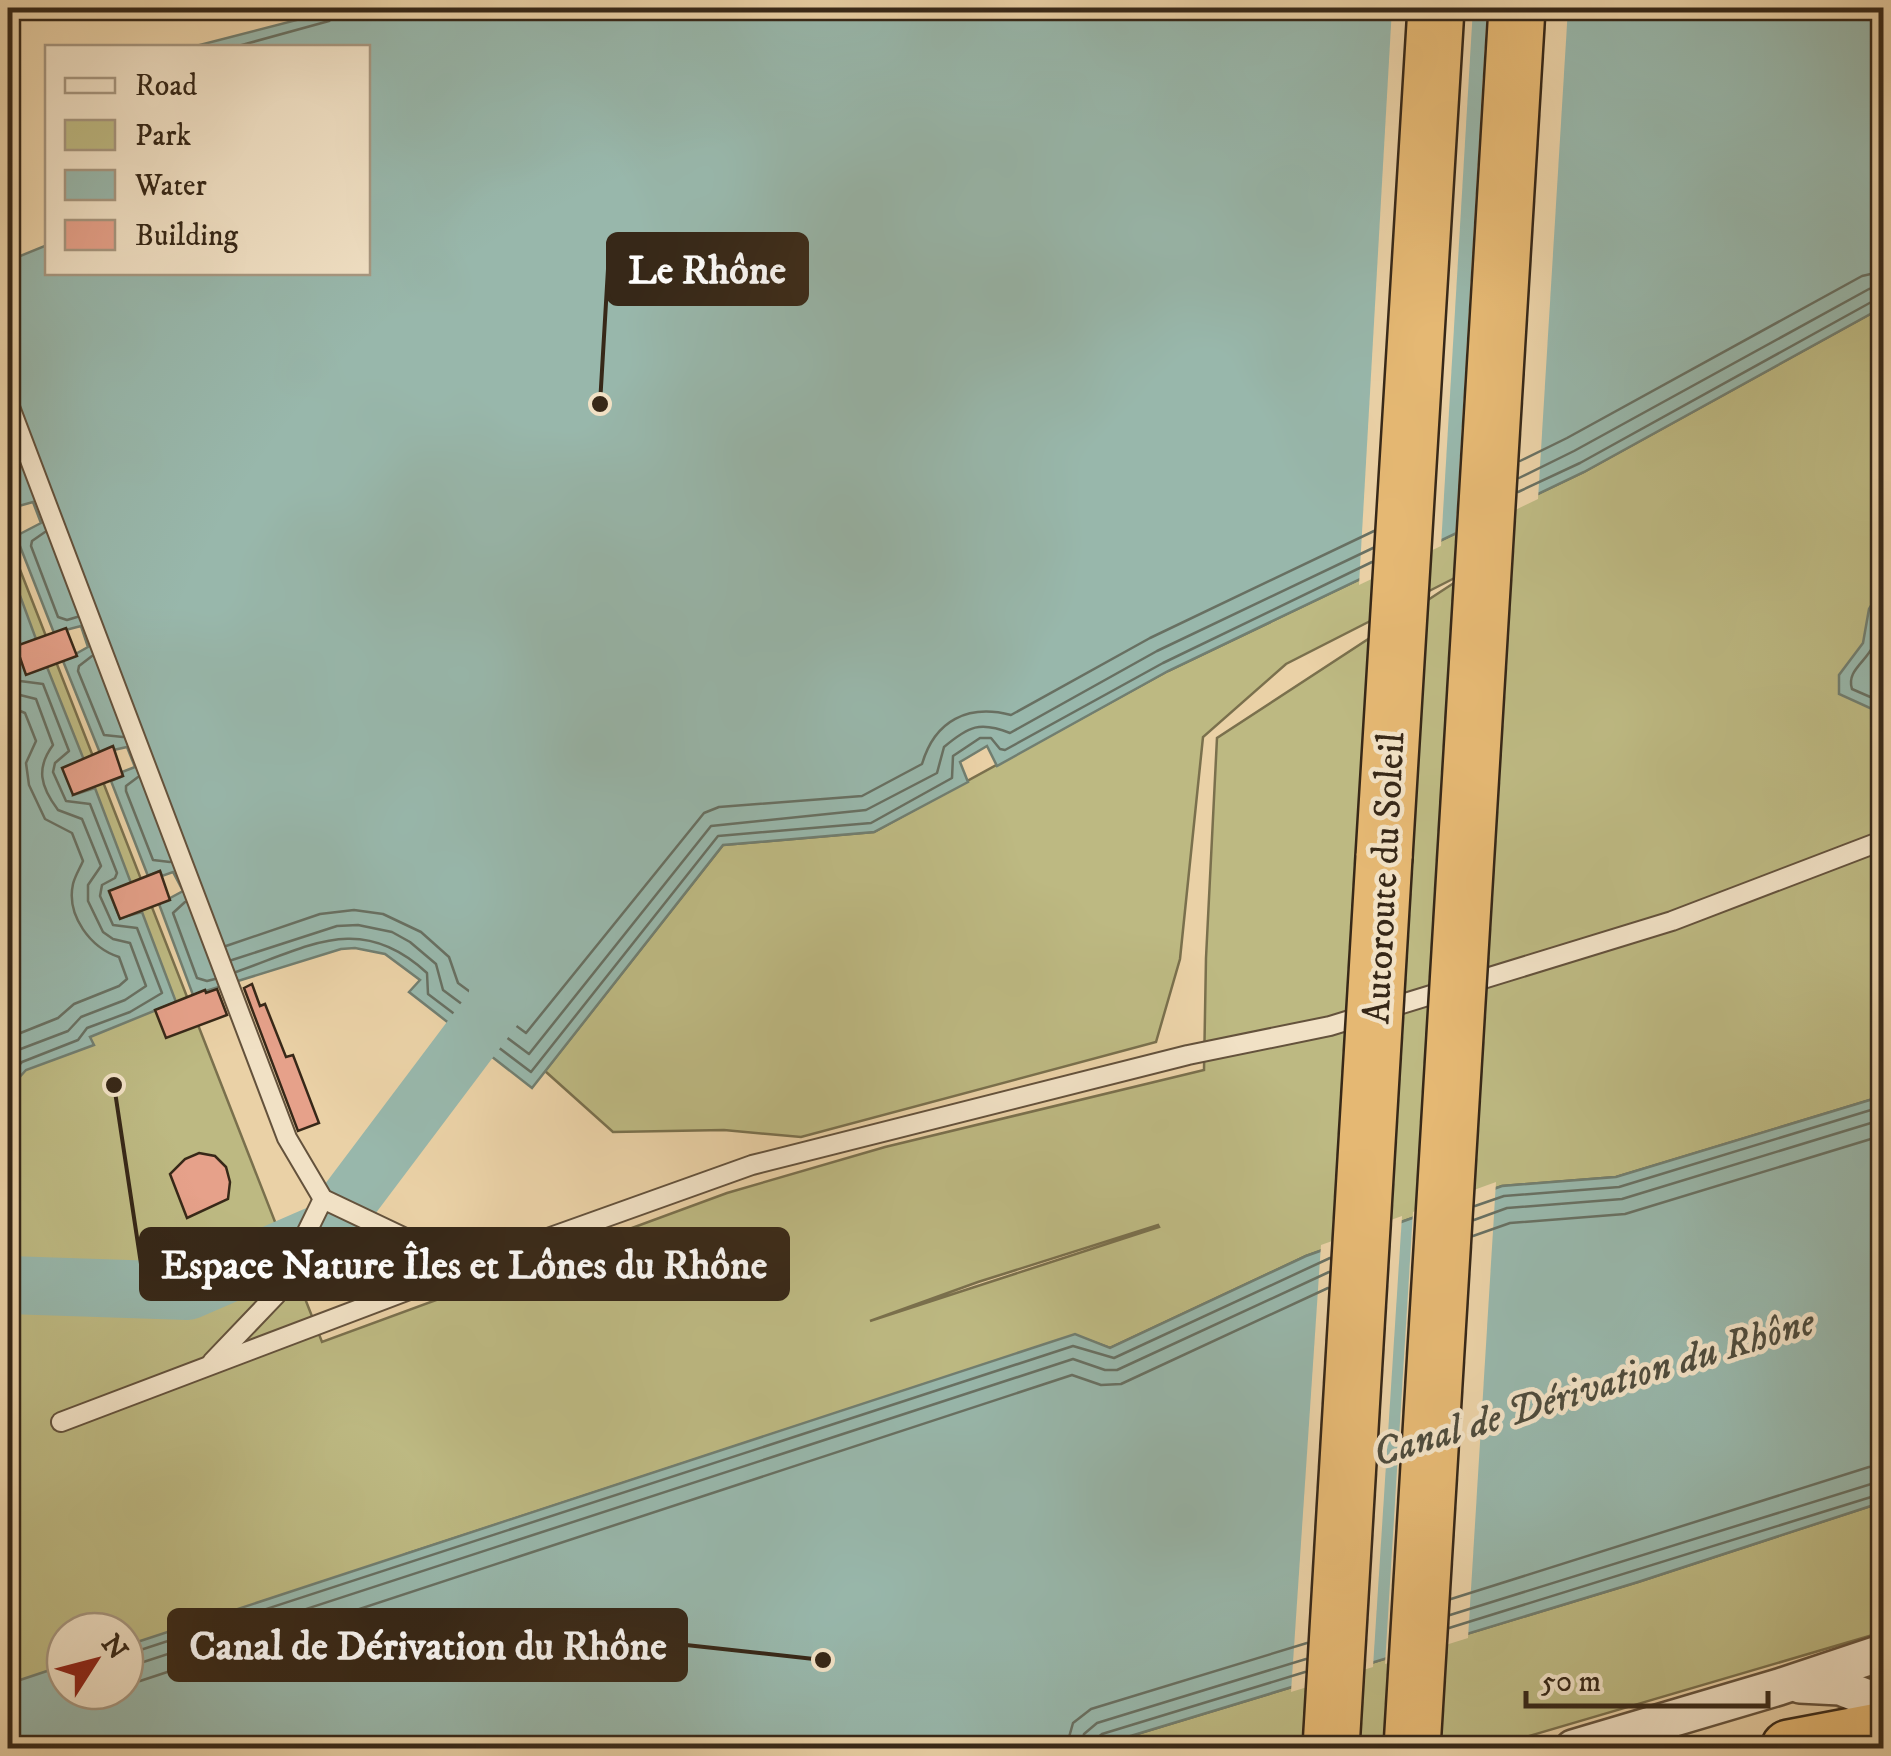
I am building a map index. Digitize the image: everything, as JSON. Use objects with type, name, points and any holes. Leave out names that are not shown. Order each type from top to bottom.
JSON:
[{"type":"highway","name":"Autoroute du Soleil","points":[[1332,1748],[1436,8]]},
{"type":"highway","points":[[1412,1748],[1517,8]]},
{"type":"highway","points":[[1789,1748],[1884,1730]]},
{"type":"street","points":[[1574,1748],[1884,1652]]},
{"type":"street","points":[[1780,1687],[1840,1687],[1884,1704]]},
{"type":"lane","points":[[8,402],[288,1138],[323,1199],[424,1246],[520,1248]]},
{"type":"lane","points":[[61,1422],[520,1248],[752,1165],[1188,1055],[1330,1026],[1672,921],[1884,840]]},
{"type":"lane","points":[[208,1365],[276,1296],[323,1199]]},
{"type":"green space","points":[[1883,307],[1883,1096],[1616,1177],[1502,1186],[1306,1256],[1110,1348],[1075,1335],[406,1554],[145,1681],[145,1611],[45,1611],[45,1711],[84,1711],[8,1748],[8,539],[322,1342],[727,1193],[885,1147],[1204,1070],[1217,738],[1486,562],[1286,664],[1203,737],[1180,959],[1156,1042],[801,1137],[724,1130],[613,1132],[545,1071],[723,845],[874,832],[1168,671],[1584,472]],"holes":[[[1159,1227],[870,1321],[978,1282]]]},
{"type":"green space","points":[[1883,1502],[1883,1632],[1488,1748],[1091,1748],[1638,1582]]},
{"type":"water","points":[[343,8],[1883,8],[1883,307],[1584,472],[1168,671],[997,766],[987,746],[960,762],[968,782],[874,832],[723,845],[532,1088],[409,992],[420,980],[385,954],[341,949],[193,995],[159,904],[183,891],[173,872],[162,876],[160,871],[148,876],[111,781],[135,767],[127,747],[100,753],[63,661],[88,647],[81,626],[54,633],[16,536],[41,523],[33,502],[8,509],[8,261],[45,246],[45,275],[370,275],[370,45],[200,45]]},
{"type":"water","points":[[8,563],[36,639],[16,647],[26,674],[47,667],[84,760],[73,795],[95,788],[131,883],[109,892],[120,918],[142,912],[176,1002],[90,1037],[94,1045],[26,1070],[8,1090]]},
{"type":"water","points":[[1883,586],[1883,714],[1839,694],[1839,675],[1863,643],[1869,609]]},
{"type":"water","points":[[1883,1096],[1883,1502],[1638,1582],[1091,1748],[8,1748],[8,1684],[45,1672],[45,1711],[145,1711],[145,1639],[1075,1334],[1110,1348],[1306,1256],[1502,1186],[1616,1177]]},
{"type":"pier","points":[[1392,8],[1473,8],[1441,546],[1359,585]]},
{"type":"pier","points":[[1487,8],[1568,8],[1538,499],[1455,539]]},
{"type":"pier","points":[[1496,1182],[1468,1638],[1385,1664],[1413,1212]]},
{"type":"pier","points":[[1402,1216],[1373,1667],[1291,1692],[1321,1245]]},
{"type":"building","points":[[66,628],[77,656],[26,675],[16,646]]},
{"type":"building","points":[[113,746],[123,776],[73,795],[62,768]]},
{"type":"building","points":[[160,871],[170,900],[120,919],[109,891]]},
{"type":"building","points":[[252,984],[260,1006],[265,1004],[286,1057],[293,1055],[319,1123],[298,1131],[244,988]]},
{"type":"building","points":[[217,989],[227,1015],[166,1038],[155,1010]]},
{"type":"building","points":[[199,1153],[215,1156],[226,1167],[230,1182],[228,1199],[187,1218],[170,1174],[185,1159]]},
{"type":"waterway","points":[[8,1285],[188,1291],[326,1231],[496,1005],[502,971]]},
{"type":"place","name":"Le Rhône","points":[[600,404]]},
{"type":"place","name":"Espace Nature Îles et Lônes du Rhône","points":[[114,1085]]},
{"type":"place","name":"Canal de Dérivation du Rhône","points":[[823,1660]]}]
